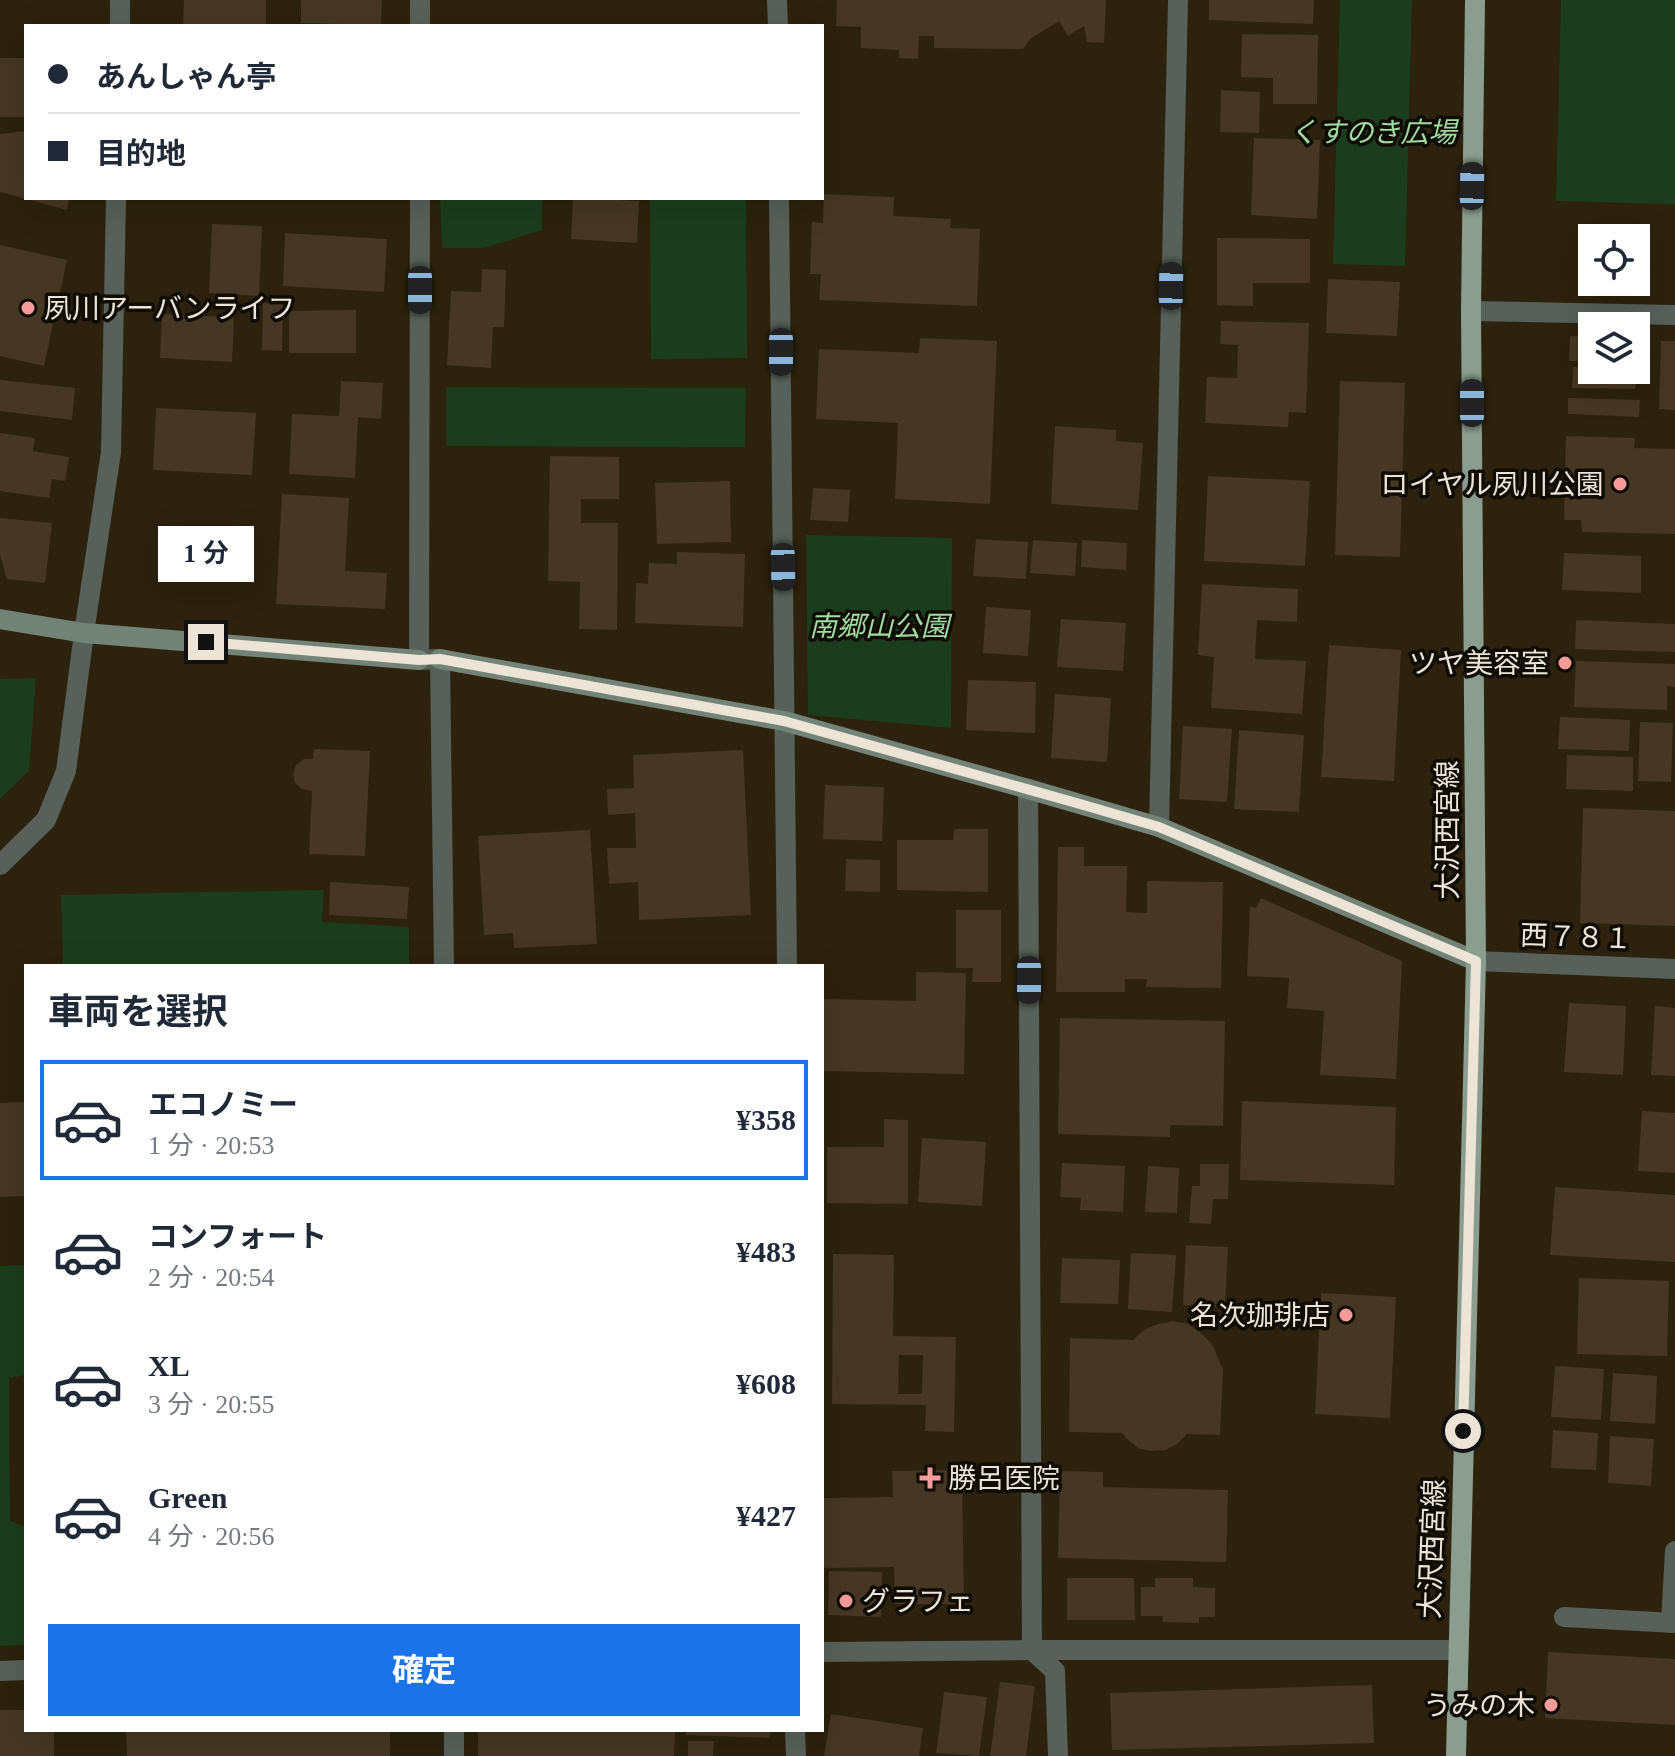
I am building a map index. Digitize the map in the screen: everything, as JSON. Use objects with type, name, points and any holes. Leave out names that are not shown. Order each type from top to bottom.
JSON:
[{"type":"main road","name":"大沢西宮線","points":[[1456,1756],[1476,961],[1471,311],[1475,0]]},
{"type":"street","points":[[120,0],[120,24]]},
{"type":"street","points":[[420,0],[420,24]]},
{"type":"street","points":[[777,0],[778,24]]},
{"type":"street","points":[[1159,827],[1178,0]]},
{"type":"street","points":[[0,865],[46,820],[66,771],[111,452],[116,200]]},
{"type":"street","points":[[419,660],[420,200]]},
{"type":"street","points":[[779,200],[787,964]]},
{"type":"street","points":[[1471,311],[1675,315]]},
{"type":"street","points":[[0,619],[84,633],[419,660],[440,659],[784,721],[1159,827],[1476,961]]},
{"type":"street","points":[[440,659],[444,964]]},
{"type":"street","points":[[1028,789],[1032,1650],[1055,1671],[1058,1756]]},
{"type":"street","name":"西７８１","points":[[1476,961],[1675,969]]},
{"type":"street","points":[[1564,1617],[1673,1623],[1675,1551]]},
{"type":"street","points":[[824,1652],[1458,1650]]},
{"type":"street","points":[[0,1671],[24,1670]]},
{"type":"street","points":[[454,1732],[454,1756]]},
{"type":"street","points":[[795,1732],[796,1756]]},
{"type":"green space","name":"くすのき広場","points":[[1340,0],[1412,0],[1405,266],[1333,264]]},
{"type":"green space","points":[[1561,0],[1675,0],[1675,204],[1556,201]]},
{"type":"green space","points":[[440,200],[542,200],[542,230],[484,248],[442,248]]},
{"type":"green space","points":[[650,200],[746,200],[747,358],[651,359]]},
{"type":"green space","points":[[446,387],[746,388],[745,447],[446,446]]},
{"type":"green space","name":"南郷山公園","points":[[806,535],[952,538],[951,728],[808,715]]},
{"type":"green space","points":[[36,678],[29,771],[0,799],[0,679]]},
{"type":"green space","points":[[324,890],[322,922],[409,927],[409,964],[63,964],[61,895]]},
{"type":"green space","points":[[24,1265],[24,1375],[9,1378],[10,1521],[24,1526],[24,1645],[0,1646],[0,1266]]},
{"type":"building","points":[[184,0],[266,0],[266,24],[183,24]]},
{"type":"building","points":[[301,0],[382,0],[381,24],[301,23]]},
{"type":"building","points":[[837,0],[1106,0],[1104,43],[1087,42],[1084,26],[1068,36],[1059,21],[1030,39],[1023,49],[934,48],[934,36],[919,36],[918,59],[899,58],[899,50],[861,48],[861,27],[836,26]]},
{"type":"building","points":[[1209,0],[1314,0],[1313,24],[1209,20]]},
{"type":"building","points":[[1242,34],[1318,35],[1317,104],[1273,104],[1273,78],[1241,77]]},
{"type":"building","points":[[0,58],[24,58],[24,117],[0,117]]},
{"type":"building","points":[[1221,90],[1260,92],[1259,133],[1220,132]]},
{"type":"building","points":[[24,131],[24,198],[0,192],[0,134]]},
{"type":"building","points":[[1254,138],[1320,140],[1317,219],[1251,215]]},
{"type":"building","points":[[824,194],[894,197],[893,216],[951,219],[950,228],[980,229],[977,306],[819,300],[821,274],[810,274],[812,222],[823,223]]},
{"type":"building","points":[[30,200],[69,200],[67,210]]},
{"type":"building","points":[[573,200],[639,201],[637,243],[571,239]]},
{"type":"building","points":[[212,224],[262,226],[259,296],[209,293]]},
{"type":"building","points":[[285,233],[387,239],[384,292],[283,286]]},
{"type":"building","points":[[1217,238],[1310,239],[1310,283],[1253,283],[1253,306],[1217,305]]},
{"type":"building","name":"夙川アーバンライフ","points":[[0,245],[67,260],[44,366],[0,356]]},
{"type":"building","points":[[482,269],[506,270],[504,327],[493,327],[491,368],[447,365],[451,291],[481,292]]},
{"type":"building","points":[[1328,279],[1400,282],[1397,336],[1326,333]]},
{"type":"building","points":[[263,303],[283,304],[282,351],[262,350]]},
{"type":"building","points":[[356,310],[356,353],[289,353],[289,311]]},
{"type":"building","points":[[162,314],[234,317],[232,362],[160,358]]},
{"type":"building","points":[[1221,321],[1309,323],[1306,413],[1289,412],[1288,427],[1205,423],[1207,377],[1237,378],[1238,345],[1220,344]]},
{"type":"building","points":[[1570,336],[1578,336],[1578,361],[1569,361]]},
{"type":"building","points":[[920,338],[997,341],[990,504],[895,499],[898,423],[816,419],[819,349],[919,353]]},
{"type":"building","points":[[1661,341],[1675,341],[1675,410],[1659,409]]},
{"type":"building","points":[[1573,367],[1578,367],[1578,384],[1635,384],[1635,389],[1572,388]]},
{"type":"building","points":[[0,380],[75,388],[72,420],[0,411]]},
{"type":"building","points":[[341,381],[383,383],[381,419],[358,417],[355,478],[289,474],[292,414],[339,416]]},
{"type":"building","points":[[1340,381],[1405,383],[1400,557],[1335,555]]},
{"type":"building","points":[[1568,398],[1640,400],[1639,417],[1568,414]]},
{"type":"building","points":[[156,408],[256,413],[252,475],[153,470]]},
{"type":"building","points":[[1055,426],[1116,430],[1116,441],[1143,443],[1138,510],[1051,504]]},
{"type":"building","points":[[0,433],[35,438],[33,451],[69,457],[65,481],[52,479],[49,498],[0,491]]},
{"type":"building","name":"ロイヤル夙川公園","points":[[1566,436],[1635,438],[1634,448],[1675,449],[1675,534],[1582,532],[1581,520],[1564,520]]},
{"type":"building","points":[[550,456],[619,457],[619,499],[581,499],[581,523],[618,523],[617,630],[579,629],[580,582],[548,581]]},
{"type":"building","points":[[1208,476],[1310,481],[1305,566],[1204,561]]},
{"type":"building","points":[[730,481],[731,542],[657,544],[655,483]]},
{"type":"building","points":[[813,488],[850,490],[848,522],[810,520]]},
{"type":"building","points":[[282,494],[349,498],[345,571],[387,573],[385,609],[276,604]]},
{"type":"building","points":[[0,518],[52,523],[45,583],[7,579],[0,555]]},
{"type":"building","points":[[976,539],[1028,542],[1026,579],[973,576]]},
{"type":"building","points":[[1033,540],[1077,543],[1075,576],[1030,573]]},
{"type":"building","points":[[1082,540],[1127,543],[1126,570],[1081,567]]},
{"type":"building","points":[[677,552],[745,554],[743,627],[635,623],[636,583],[648,584],[649,563],[677,564]]},
{"type":"building","points":[[1564,553],[1641,556],[1641,593],[1562,590]]},
{"type":"building","points":[[1202,584],[1298,589],[1297,622],[1257,620],[1255,659],[1306,661],[1302,714],[1211,708],[1214,657],[1198,655]]},
{"type":"building","points":[[986,607],[1031,610],[1028,656],[983,653]]},
{"type":"building","points":[[1061,619],[1126,623],[1123,671],[1057,667]]},
{"type":"building","points":[[1576,620],[1675,624],[1675,652],[1575,649]]},
{"type":"building","points":[[1329,645],[1401,650],[1394,781],[1321,777]]},
{"type":"building","points":[[1576,661],[1675,664],[1675,687],[1667,686],[1667,710],[1574,707]]},
{"type":"building","points":[[968,680],[1036,682],[1035,733],[966,730]]},
{"type":"building","points":[[1055,694],[1111,698],[1107,762],[1051,758]]},
{"type":"building","points":[[1560,717],[1630,720],[1629,751],[1558,749]]},
{"type":"building","points":[[1640,722],[1673,723],[1671,782],[1638,781]]},
{"type":"building","points":[[1183,726],[1232,729],[1227,802],[1179,799]]},
{"type":"building","points":[[1239,730],[1304,735],[1299,812],[1234,809]]},
{"type":"building","points":[[314,749],[370,751],[365,856],[309,854],[312,791],[302,789],[295,783],[293,774],[296,765],[304,759],[313,759]]},
{"type":"building","points":[[743,750],[751,915],[639,920],[638,882],[609,884],[607,848],[636,848],[635,813],[608,815],[607,789],[634,788],[633,755]]},
{"type":"building","points":[[1567,755],[1633,757],[1633,791],[1566,789]]},
{"type":"building","points":[[825,785],[884,787],[882,841],[823,839]]},
{"type":"building","points":[[1583,808],[1675,811],[1675,926],[1580,923]]},
{"type":"building","points":[[954,829],[988,829],[988,892],[897,890],[897,840],[953,840]]},
{"type":"building","points":[[590,830],[597,944],[514,948],[513,933],[484,935],[478,836]]},
{"type":"building","points":[[1058,847],[1084,847],[1084,866],[1127,866],[1126,912],[1147,913],[1147,881],[1223,882],[1221,988],[1146,987],[1147,979],[1125,979],[1125,992],[1056,992]]},
{"type":"building","points":[[846,859],[880,860],[880,892],[845,891]]},
{"type":"building","points":[[330,882],[409,887],[407,919],[329,915]]},
{"type":"building","points":[[1261,898],[1402,961],[1396,1079],[1320,1075],[1324,1011],[1287,1008],[1289,978],[1247,976],[1250,906],[1256,908]]},
{"type":"building","points":[[956,910],[1001,910],[1001,982],[972,982],[973,968],[956,968]]},
{"type":"building","points":[[916,972],[966,973],[964,1074],[824,1071],[824,999],[916,1001]]},
{"type":"building","points":[[1569,1003],[1626,1006],[1623,1075],[1564,1072]]},
{"type":"building","points":[[1655,1006],[1675,1008],[1675,1076],[1651,1075]]},
{"type":"building","points":[[1060,1018],[1225,1021],[1223,1126],[1170,1125],[1170,1137],[1058,1134]]},
{"type":"building","points":[[1242,1101],[1396,1107],[1394,1185],[1240,1180]]},
{"type":"building","points":[[24,1102],[24,1196],[0,1197],[0,1103]]},
{"type":"building","points":[[1642,1111],[1675,1113],[1675,1173],[1638,1171]]},
{"type":"building","points":[[884,1119],[908,1120],[908,1204],[827,1203],[827,1147],[884,1147]]},
{"type":"building","points":[[922,1138],[986,1142],[982,1206],[918,1202]]},
{"type":"building","points":[[1062,1163],[1125,1166],[1123,1212],[1080,1210],[1081,1198],[1060,1197]]},
{"type":"building","points":[[1200,1164],[1229,1164],[1228,1199],[1213,1199],[1211,1224],[1189,1223],[1192,1186],[1200,1186]]},
{"type":"building","points":[[1148,1166],[1179,1168],[1177,1213],[1145,1212]]},
{"type":"building","points":[[1555,1187],[1675,1195],[1675,1262],[1550,1255]]},
{"type":"building","points":[[1186,1245],[1228,1247],[1225,1307],[1183,1305]]},
{"type":"building","points":[[1131,1253],[1176,1255],[1172,1312],[1128,1309]]},
{"type":"building","points":[[833,1254],[894,1255],[893,1336],[956,1337],[954,1432],[925,1431],[926,1405],[832,1404]],"holes":[[[899,1355],[923,1355],[922,1394],[898,1394]]]},
{"type":"building","points":[[1062,1258],[1120,1260],[1118,1304],[1060,1303]]},
{"type":"building","points":[[1579,1278],[1669,1281],[1667,1356],[1577,1354]]},
{"type":"building","points":[[1321,1293],[1396,1297],[1390,1418],[1315,1414]]},
{"type":"building","points":[[1173,1321],[1188,1324],[1201,1333],[1212,1344],[1223,1370],[1220,1435],[1187,1434],[1166,1450],[1152,1451],[1140,1449],[1122,1433],[1069,1432],[1070,1338],[1133,1340],[1144,1330]]},
{"type":"building","points":[[1555,1366],[1604,1369],[1601,1420],[1551,1417]]},
{"type":"building","points":[[1613,1373],[1657,1376],[1655,1424],[1610,1421]]},
{"type":"building","points":[[1553,1430],[1598,1433],[1596,1470],[1551,1468]]},
{"type":"building","points":[[1610,1436],[1654,1439],[1651,1486],[1608,1483]]},
{"type":"building","points":[[962,1470],[964,1604],[895,1604],[894,1567],[824,1568],[824,1498],[893,1497],[892,1471]]},
{"type":"building","points":[[1060,1471],[1103,1472],[1103,1487],[1228,1490],[1226,1562],[1058,1558]]},
{"type":"building","points":[[829,1571],[882,1572],[881,1617],[828,1615]]},
{"type":"building","points":[[1067,1578],[1134,1578],[1135,1620],[1067,1620]]},
{"type":"building","points":[[1155,1578],[1193,1578],[1193,1587],[1215,1588],[1215,1617],[1199,1617],[1199,1623],[1162,1622],[1163,1616],[1141,1616],[1141,1587],[1155,1587]]},
{"type":"building","points":[[1548,1652],[1675,1659],[1675,1725],[1545,1718]]},
{"type":"building","points":[[1000,1682],[1035,1686],[1026,1756],[990,1756]]},
{"type":"building","points":[[1372,1685],[1374,1743],[1112,1750],[1110,1693]]},
{"type":"building","points":[[944,1692],[987,1697],[979,1756],[936,1753]]},
{"type":"building","points":[[0,1710],[24,1710],[24,1732],[54,1732],[54,1756],[0,1756]]},
{"type":"building","points":[[831,1714],[923,1728],[919,1756],[824,1756]]},
{"type":"building","points":[[126,1732],[390,1732],[390,1756],[127,1756]]},
{"type":"building","points":[[478,1732],[675,1732],[674,1756],[478,1756]]},
{"type":"building","points":[[686,1732],[770,1732],[769,1738],[686,1735]]},
{"type":"building","points":[[688,1741],[714,1741],[713,1756],[688,1756]]},
{"type":"place","name":"夙川アーバンライフ","points":[[28,308]]},
{"type":"place","name":"ロイヤル夙川公園","points":[[1620,484]]},
{"type":"place","name":"ツヤ美容室","points":[[1565,663]]},
{"type":"place","name":"名次珈琲店","points":[[1346,1315]]},
{"type":"place","name":"勝呂医院","points":[[930,1478]]},
{"type":"place","name":"グラフェ","points":[[846,1601]]},
{"type":"place","name":"うみの木","points":[[1551,1705]]},
{"type":"route","points":[[206,642],[419,660],[440,659],[784,721],[1159,827],[1476,961],[1463,1431]]}]
